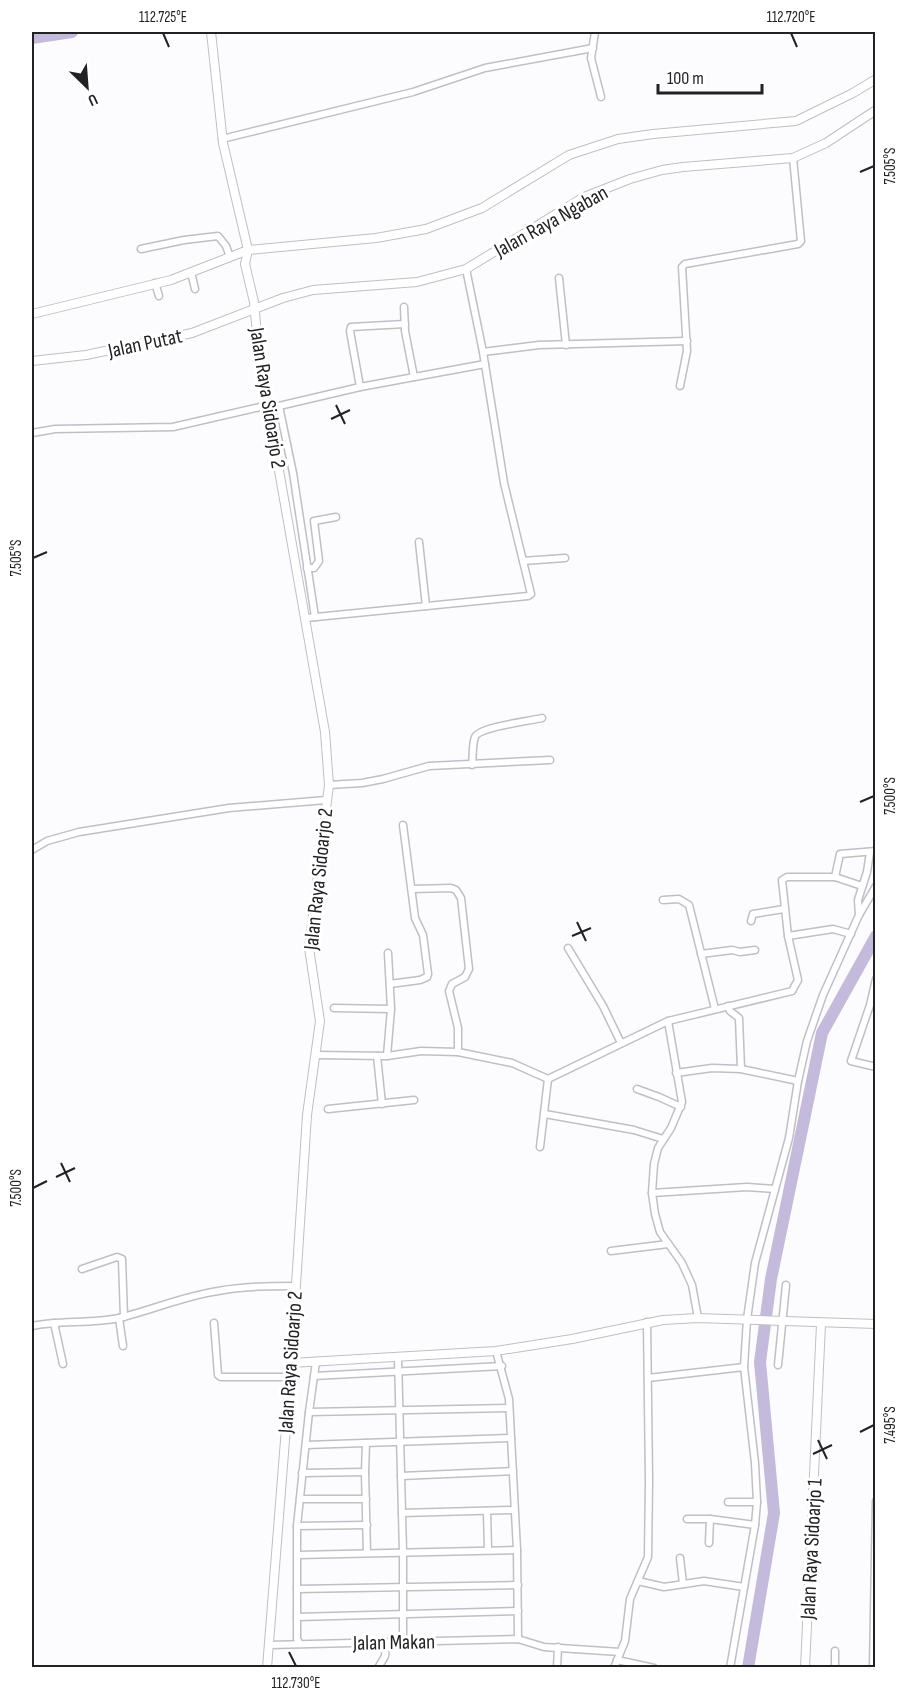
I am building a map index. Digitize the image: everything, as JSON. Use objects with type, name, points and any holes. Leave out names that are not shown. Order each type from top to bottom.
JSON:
[{"type":"street","name":"Jalan Raya Sidoarjo 2","points":[[211,32],[222,139],[248,250],[244,264],[274,407],[311,618],[331,784],[327,800],[309,948],[320,1021],[321,1055],[308,1115],[296,1286],[296,1363],[290,1377],[272,1645],[267,1668]]},
{"type":"street","points":[[595,32],[591,58],[602,97]]},
{"type":"street","points":[[222,139],[413,92],[485,68],[593,48]]},
{"type":"street","points":[[32,314],[193,282],[230,257],[248,250],[376,238],[426,229],[482,208],[579,151],[618,139],[653,134],[796,121],[876,79]]},
{"type":"street","name":"Jalan Raya Ngaban","points":[[253,302],[283,298],[313,290],[417,282],[466,269],[584,197],[662,170],[793,158],[826,143],[876,110]]},
{"type":"street","points":[[680,386],[686,360],[687,341],[681,267],[685,264],[798,244],[801,241],[793,158]]},
{"type":"street","points":[[141,249],[218,236],[226,246],[230,257]]},
{"type":"street","points":[[274,407],[292,473],[307,568],[311,618],[528,596],[532,592],[504,483],[483,352],[466,269]]},
{"type":"street","points":[[559,278],[566,345]]},
{"type":"street","name":"Jalan Putat","points":[[32,361],[86,355],[192,333],[253,302]]},
{"type":"street","points":[[404,307],[414,377]]},
{"type":"street","points":[[360,387],[351,327],[405,324]]},
{"type":"street","points":[[483,352],[539,345],[687,341]]},
{"type":"street","points":[[32,433],[55,429],[173,427],[260,407],[274,407],[360,387],[485,364]]},
{"type":"street","points":[[307,568],[314,568],[319,561],[314,521],[336,517]]},
{"type":"street","points":[[419,542],[426,606]]},
{"type":"street","points":[[523,561],[565,558]]},
{"type":"street","points":[[472,765],[474,737],[478,732],[542,718]]},
{"type":"street","points":[[331,784],[383,779],[429,766],[550,760]]},
{"type":"street","points":[[32,850],[47,841],[90,830],[229,808],[327,800]]},
{"type":"street","points":[[390,984],[420,980],[428,974],[423,935],[415,918],[403,825]]},
{"type":"street","points":[[835,877],[840,854],[873,852],[857,904],[859,915]]},
{"type":"street","points":[[321,1055],[387,1056],[421,1051],[458,1052],[512,1063],[549,1078],[669,1021],[792,991],[798,980],[788,936],[781,884],[785,878],[835,877],[862,886]]},
{"type":"street","points":[[730,1668],[756,1526],[757,1502],[744,1367],[755,1263],[789,1138],[807,1041],[823,995],[850,934],[876,886]]},
{"type":"street","points":[[412,889],[452,888],[461,898],[469,969],[465,977],[452,984],[449,991],[458,1028],[458,1052]]},
{"type":"street","points":[[663,900],[679,898],[689,904],[715,1009]]},
{"type":"street","points":[[751,921],[753,914],[784,909]]},
{"type":"street","points":[[788,936],[833,929],[850,934]]},
{"type":"street","points":[[568,948],[603,1006],[621,1043]]},
{"type":"street","points":[[701,954],[755,950]]},
{"type":"street","points":[[387,1056],[391,1009],[388,953]]},
{"type":"street","points":[[876,980],[851,1061],[876,1067]]},
{"type":"street","points":[[729,1006],[730,1011],[739,1018],[741,1069]]},
{"type":"street","points":[[334,1008],[391,1009]]},
{"type":"street","points":[[669,1021],[681,1105],[671,1128],[658,1148],[654,1164],[652,1193],[660,1232],[682,1263],[692,1285],[698,1318]]},
{"type":"street","points":[[377,1056],[382,1104]]},
{"type":"street","points":[[675,1073],[712,1068],[741,1069],[798,1081]]},
{"type":"street","points":[[540,1147],[549,1078]]},
{"type":"street","points":[[637,1089],[681,1105]]},
{"type":"street","points":[[328,1109],[414,1100]]},
{"type":"street","points":[[544,1114],[634,1130],[663,1138]]},
{"type":"street","points":[[652,1193],[747,1186],[774,1189]]},
{"type":"street","points":[[611,1251],[668,1244]]},
{"type":"street","points":[[82,1269],[117,1257],[122,1259],[123,1346]]},
{"type":"street","points":[[778,1365],[786,1285]]},
{"type":"street","points":[[32,1326],[94,1322],[121,1317],[217,1291],[255,1286],[296,1286]]},
{"type":"street","points":[[296,1363],[496,1351],[572,1339],[648,1322],[698,1318],[876,1324]]},
{"type":"street","points":[[614,1668],[625,1641],[630,1599],[648,1557],[648,1322]]},
{"type":"street","points":[[54,1323],[63,1364]]},
{"type":"street","points":[[214,1323],[218,1375],[290,1377]]},
{"type":"street","name":"Jalan Raya Sidoarjo 1","points":[[805,1668],[821,1323]]},
{"type":"street","points":[[496,1351],[510,1399],[517,1550],[518,1640]]},
{"type":"street","points":[[398,1358],[403,1641]]},
{"type":"street","points":[[300,1644],[297,1639],[297,1526],[316,1362]]},
{"type":"street","points":[[314,1377],[502,1366]]},
{"type":"street","points":[[648,1378],[744,1367]]},
{"type":"street","points":[[309,1412],[509,1408]]},
{"type":"street","points":[[306,1445],[511,1438]]},
{"type":"street","points":[[366,1443],[367,1553]]},
{"type":"street","points":[[401,1476],[513,1471]]},
{"type":"street","points":[[302,1473],[365,1472]]},
{"type":"street","points":[[300,1500],[366,1499]]},
{"type":"street","points":[[873,1668],[876,1501]]},
{"type":"street","points":[[728,1502],[757,1502]]},
{"type":"street","points":[[402,1513],[514,1510]]},
{"type":"street","points":[[487,1511],[488,1550]]},
{"type":"street","points":[[687,1519],[710,1519],[756,1526]]},
{"type":"street","points":[[709,1543],[710,1519]]},
{"type":"street","points":[[297,1526],[367,1525]]},
{"type":"street","points":[[298,1555],[517,1550]]},
{"type":"street","points":[[680,1558],[683,1584]]},
{"type":"street","points":[[638,1581],[664,1587],[713,1581],[744,1587]]},
{"type":"street","points":[[297,1589],[518,1585]]},
{"type":"street","points":[[297,1617],[518,1611]]},
{"type":"street","name":"Jalan Makan","points":[[272,1645],[518,1640],[541,1647],[620,1652]]},
{"type":"street","points":[[378,1668],[387,1651],[386,1642]]},
{"type":"street","points":[[557,1668],[558,1647]]},
{"type":"street","points":[[835,1652],[835,1668]]},
{"type":"street","points":[[617,1660],[654,1668]]},
{"type":"waterway","points":[[32,38],[72,32]]},
{"type":"waterway","points":[[748,1668],[774,1513],[760,1362],[771,1279],[822,1033],[876,936]]}]
